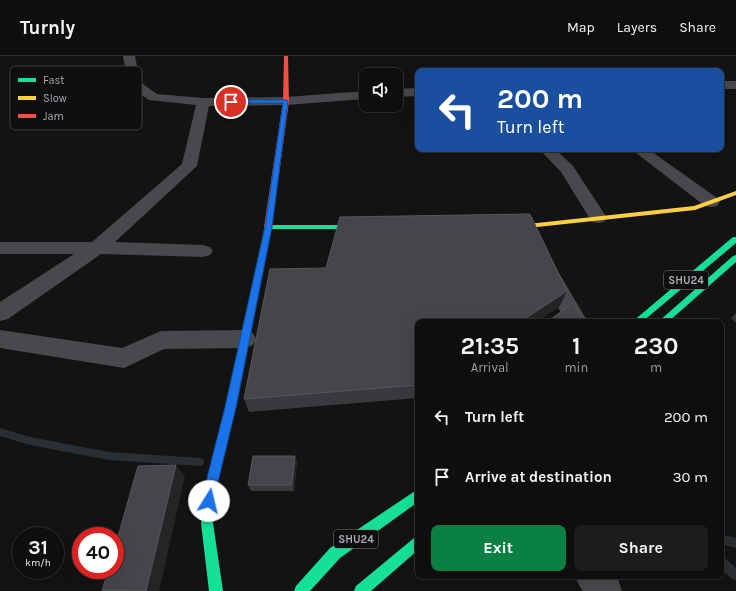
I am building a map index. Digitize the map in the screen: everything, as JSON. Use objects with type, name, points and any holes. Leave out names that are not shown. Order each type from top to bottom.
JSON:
[{"type":"street","points":[[129,56],[131,66]]},
{"type":"street","points":[[216,591],[207,523],[210,490],[231,407],[268,227],[286,101],[286,56]]},
{"type":"street","points":[[724,85],[736,85]]},
{"type":"street","points":[[142,89],[154,97],[203,102],[286,101],[359,96]]},
{"type":"street","points":[[403,93],[415,92]]},
{"type":"street","points":[[0,313],[97,248],[189,166],[203,102]]},
{"type":"street","points":[[549,152],[567,169],[598,218]]},
{"type":"street","points":[[642,152],[711,202]]},
{"type":"street","points":[[496,226],[535,240],[598,218],[695,208],[736,193]]},
{"type":"street","points":[[268,227],[378,227]]},
{"type":"street","name":"SHU24","points":[[640,319],[736,239]]},
{"type":"street","points":[[535,240],[558,291],[575,319]]},
{"type":"street","points":[[0,248],[97,248],[203,251]]},
{"type":"street","name":"SHU24","points":[[665,319],[736,258]]},
{"type":"street","points":[[0,339],[124,358],[161,340],[245,339]]},
{"type":"street","name":"SHU24","points":[[301,591],[335,553],[415,496]]},
{"type":"street","points":[[361,591],[415,545]]},
{"type":"street","points":[[594,579],[606,591]]},
{"type":"building","points":[[530,214],[567,291],[525,319],[415,319],[415,385],[244,399],[270,269],[326,268],[340,217]]},
{"type":"building","points":[[573,303],[581,319],[551,319]]},
{"type":"building","points":[[253,456],[295,456],[292,485],[248,485]]},
{"type":"building","points":[[176,465],[146,591],[102,591],[105,579],[124,579],[124,527],[121,527],[138,466]]},
{"type":"waterway","points":[[0,432],[30,441],[109,456],[200,462]]},
{"type":"waterway","points":[[724,540],[736,543]]},
{"type":"waterway","points":[[724,565],[736,575]]},
{"type":"traffic: fast","points":[[268,227],[367,227]]},
{"type":"traffic: fast","points":[[216,591],[207,523],[210,490],[231,407],[268,227]]},
{"type":"traffic: fast","points":[[640,319],[736,239]]},
{"type":"traffic: fast","points":[[665,319],[736,258]]},
{"type":"traffic: fast","points":[[301,591],[335,553],[415,497]]},
{"type":"traffic: fast","points":[[361,591],[415,545]]},
{"type":"traffic: slow","points":[[506,226],[528,226],[695,208],[736,193]]},
{"type":"traffic: jam","points":[[268,227],[286,101],[286,56]]},
{"type":"route","points":[[209,501],[210,490],[231,407],[268,227],[286,101],[231,102]]}]
